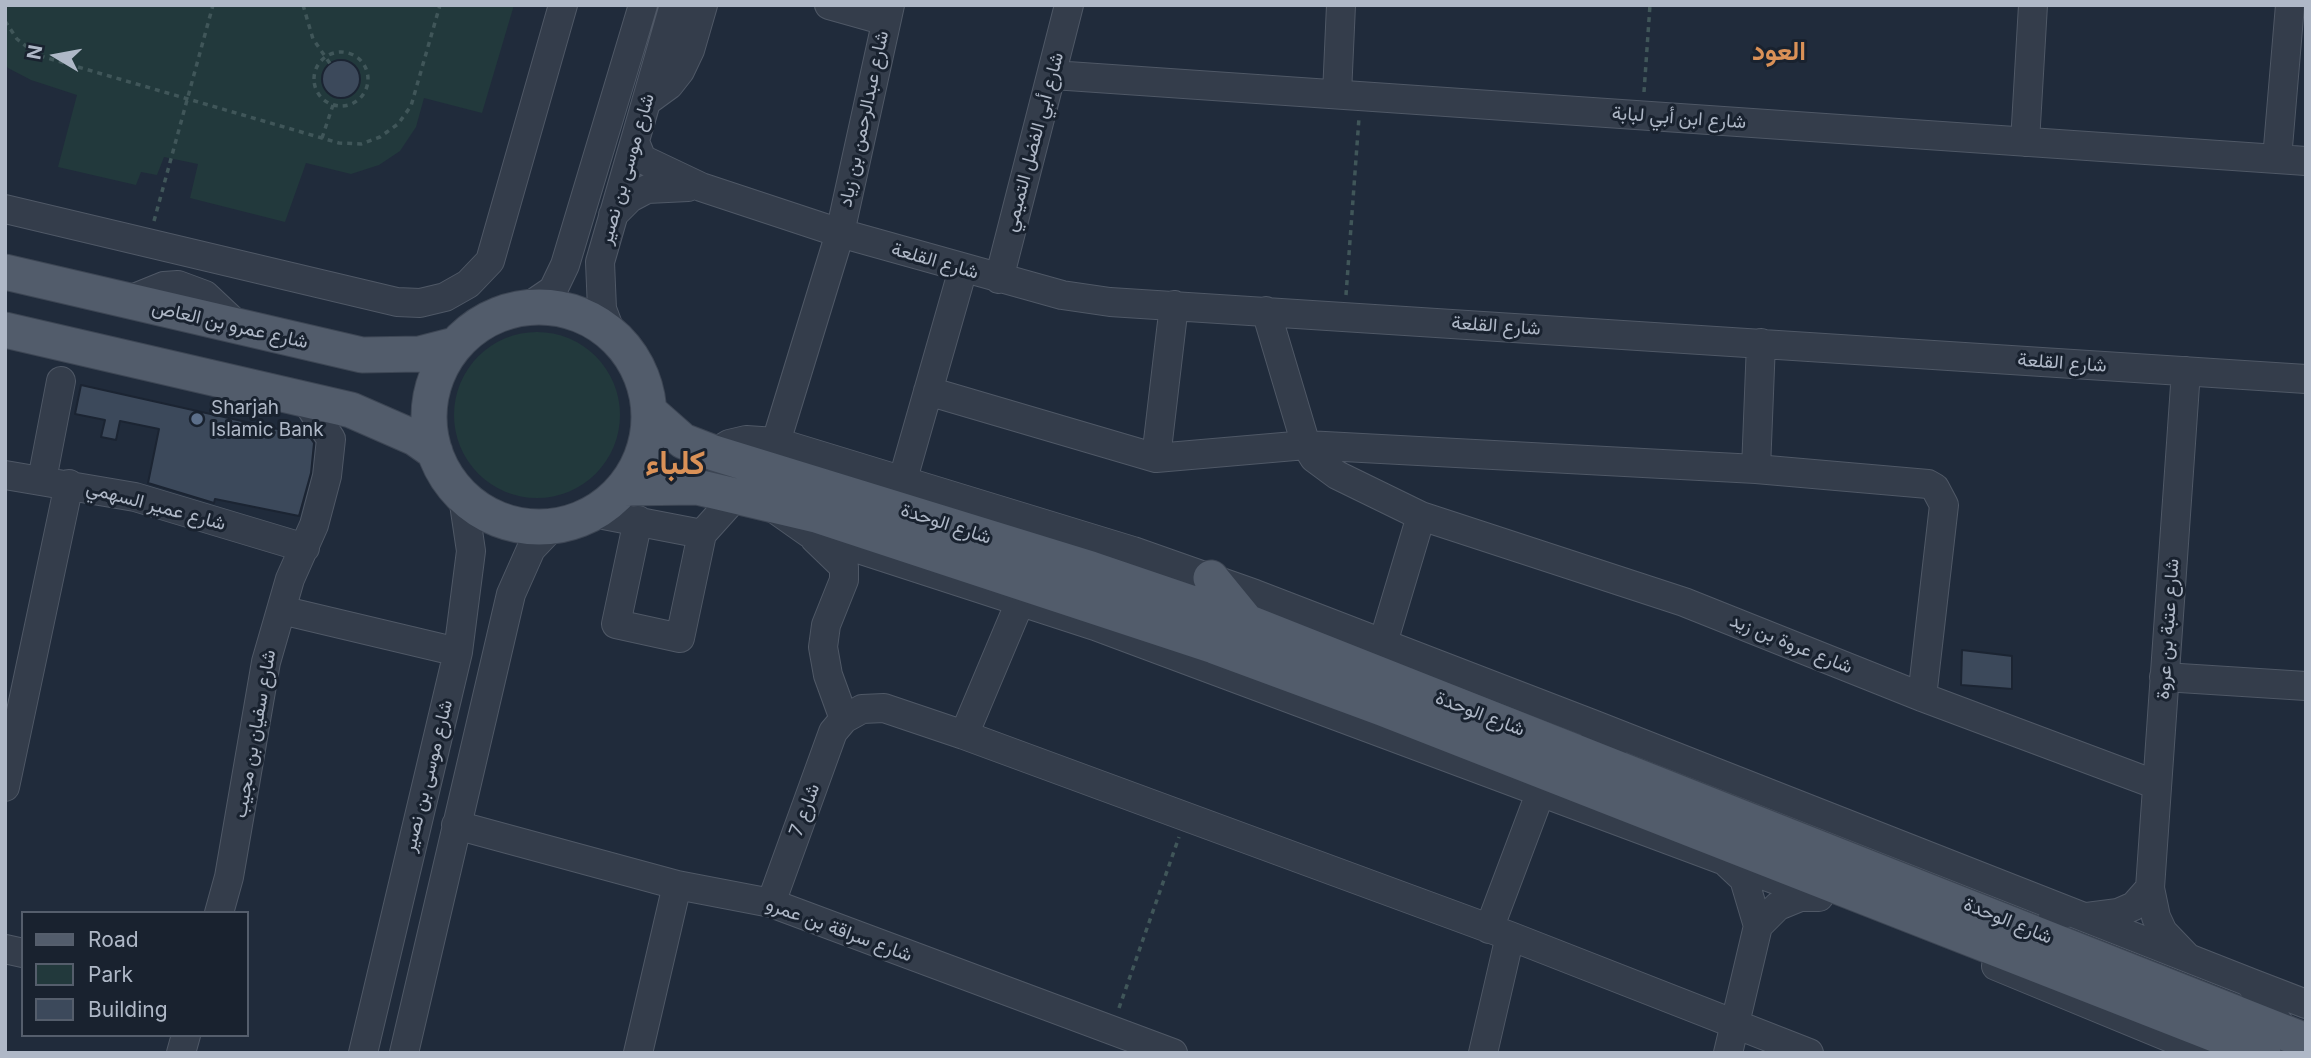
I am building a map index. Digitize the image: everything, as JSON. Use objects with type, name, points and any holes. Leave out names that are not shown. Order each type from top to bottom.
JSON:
[{"type":"main road","name":"شارع عمرو بن العاص","points":[[5,272],[377,357],[420,354],[455,345]]},
{"type":"main road","points":[[528,307],[572,311],[611,333],[634,360],[647,394],[649,411],[647,439],[638,465],[623,488],[593,513],[552,527],[527,527],[504,522],[482,512],[463,497],[442,469],[435,452],[430,424],[431,396],[436,378],[455,345],[488,319],[528,307]]},
{"type":"main road","points":[[5,330],[376,419],[415,438],[435,452]]},
{"type":"main road","name":"شارع الوحدة","points":[[649,411],[683,441],[714,453],[1091,569],[1247,622],[2020,925],[2285,1042]]},
{"type":"main road","name":"شارع الوحدة","points":[[623,488],[697,487],[816,514],[1253,661],[1969,946],[2285,1042]]},
{"type":"main road","points":[[1211,578],[1247,622]]},
{"type":"main road","points":[[1253,661],[1292,701]]},
{"type":"street","points":[[5,209],[397,302],[419,303],[445,297],[467,284],[490,261],[563,5]]},
{"type":"street","name":"شارع موسى بن نصير","points":[[528,307],[553,290],[565,265],[643,5]]},
{"type":"street","points":[[829,5],[888,13]]},
{"type":"street","name":"شارع أبي الفضل التميمي","points":[[999,279],[1069,5]]},
{"type":"street","points":[[1341,5],[1349,95]]},
{"type":"street","points":[[2025,142],[2033,5]]},
{"type":"street","points":[[2277,159],[2291,5]]},
{"type":"street","name":"شارع موسى بن نصير","points":[[611,333],[602,309],[600,262],[647,101],[669,85],[680,71],[697,7]]},
{"type":"street","name":"شارع عبدالرحمن بن زياد","points":[[776,442],[839,233],[888,13]]},
{"type":"street","name":"شارع ابن أبي لبابة","points":[[1052,75],[2306,161]]},
{"type":"street","name":"شارع القلعة","points":[[635,142],[642,159],[701,187],[839,233],[963,270],[1062,295],[1174,305],[2306,379]]},
{"type":"street","name":"شارع القلعة","points":[[614,215],[630,198],[647,189],[701,187]]},
{"type":"street","points":[[902,479],[963,270]]},
{"type":"street","points":[[1156,458],[1174,305]]},
{"type":"street","points":[[1266,311],[1306,445]]},
{"type":"street","points":[[1756,469],[1761,343]]},
{"type":"street","name":"شارع عتبة بن عروة","points":[[2186,371],[2150,888],[2156,917],[2163,932],[2187,957]]},
{"type":"street","points":[[5,787],[55,482],[61,381]]},
{"type":"street","points":[[928,391],[1156,458],[1306,445],[1756,469],[1928,484],[1942,496],[1944,505],[1922,697]]},
{"type":"street","name":"شارع سفيان بن مجيب","points":[[219,911],[243,801],[254,718],[281,610],[305,548],[327,476],[331,439],[307,402]]},
{"type":"street","points":[[714,453],[729,444],[746,440],[776,442],[902,479],[1211,578],[1590,723],[2306,1004]]},
{"type":"street","name":"شارع عروة بن زيد","points":[[1306,445],[1314,457],[1337,475],[1421,516],[1684,602],[1922,697],[2157,785]]},
{"type":"street","name":"شارع عمير السهمي","points":[[5,475],[135,498],[305,548]]},
{"type":"street","name":"شارع موسى بن نصير","points":[[363,1053],[458,652],[471,551],[463,497]]},
{"type":"street","points":[[638,520],[616,624],[680,638],[702,534],[751,498],[809,533],[844,567],[844,580],[826,625],[823,648],[828,675],[844,719],[862,709],[884,708],[964,735],[1499,933],[1809,1053]]},
{"type":"street","points":[[593,513],[702,534]]},
{"type":"street","points":[[1383,643],[1421,516]]},
{"type":"street","name":"شارع موسى بن نصير","points":[[404,1053],[511,594],[531,549],[552,527]]},
{"type":"street","points":[[809,533],[1096,626],[1728,864],[1969,946],[2148,1042],[2207,1053]]},
{"type":"street","points":[[964,735],[1020,601]]},
{"type":"street","points":[[281,610],[458,652]]},
{"type":"street","points":[[2164,677],[2306,686]]},
{"type":"street","name":"شارع 7","points":[[771,903],[834,732],[844,719]]},
{"type":"street","points":[[1590,723],[1619,768]]},
{"type":"street","points":[[1483,1053],[1499,933],[1541,792]]},
{"type":"street","name":"شارع سراقة بن عمرو","points":[[456,825],[677,885],[771,903],[1173,1053]]},
{"type":"street","points":[[1728,864],[1744,879],[1758,926],[1728,1053]]},
{"type":"street","points":[[638,1053],[677,885]]},
{"type":"street","points":[[2020,925],[2079,914],[2118,913],[2134,906],[2150,888]]},
{"type":"street","points":[[1758,926],[1778,906],[1800,897],[1822,897]]},
{"type":"street","points":[[2249,982],[2285,1042]]},
{"type":"path","points":[[148,243],[213,5]]},
{"type":"path","points":[[245,5],[254,5]]},
{"type":"path","points":[[303,5],[313,39],[331,65]]},
{"type":"path","points":[[5,21],[17,38],[37,55],[339,143],[361,144],[380,137],[398,124],[411,106],[440,5]]},
{"type":"path","points":[[1642,115],[1650,5]]},
{"type":"path","points":[[340,52],[361,61],[367,83],[355,102],[333,105],[321,97],[314,83],[316,69],[326,57],[340,52]]},
{"type":"path","points":[[1345,315],[1349,95]]},
{"type":"path","points":[[351,96],[355,102]]},
{"type":"path","points":[[322,138],[333,105]]},
{"type":"path","points":[[1111,1030],[1186,817]]},
{"type":"green space","points":[[5,5],[514,5],[482,113],[424,98],[416,127],[400,151],[379,165],[351,174],[306,163],[285,222],[190,198],[198,164],[164,157],[157,175],[141,172],[136,185],[58,167],[77,95],[31,80],[8,68],[5,63]]},
{"type":"green space","points":[[537,332],[569,339],[583,346],[595,357],[606,369],[613,383],[620,415],[613,447],[606,461],[595,473],[583,484],[569,491],[537,498],[505,491],[491,484],[479,473],[468,461],[461,447],[454,415],[461,383],[468,369],[479,357],[491,346],[505,339]]},
{"type":"building","points":[[341,60],[354,66],[360,79],[354,92],[341,98],[328,92],[322,79],[328,66]]},
{"type":"building","points":[[81,385],[309,436],[314,443],[311,473],[299,516],[215,499],[214,503],[148,483],[159,429],[120,421],[116,440],[101,437],[105,420],[75,414]]},
{"type":"building","points":[[1962,650],[2012,656],[2012,689],[1961,685]]},
{"type":"place","name":"Sharjah Islamic Bank","points":[[197,419]]},
{"type":"district","name":"العود","points":[[1779,52]]},
{"type":"district","name":"كلباء","points":[[675,464]]}]
